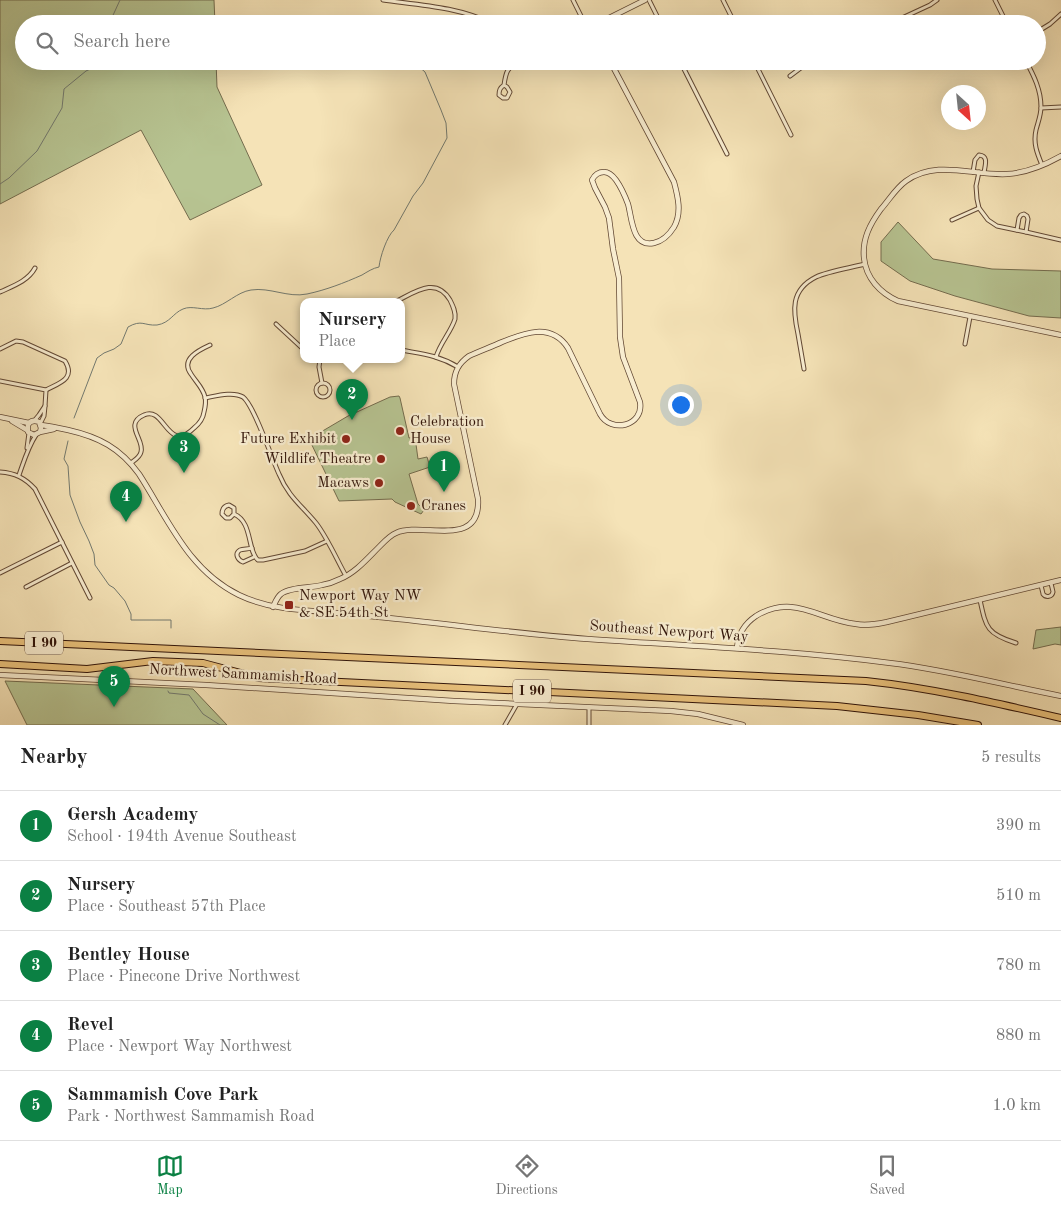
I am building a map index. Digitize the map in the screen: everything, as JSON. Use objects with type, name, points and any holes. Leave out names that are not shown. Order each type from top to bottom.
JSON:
[{"type":"highway","name":"I 90","points":[[0,640],[866,681],[940,691],[1061,718]]},
{"type":"highway","name":"I 90","points":[[0,664],[87,669],[154,662],[203,663],[259,678],[837,706],[900,712],[978,725]]},
{"type":"street","points":[[383,0],[474,15]]},
{"type":"street","points":[[573,0],[580,15]]},
{"type":"street","points":[[616,15],[647,0],[656,15]]},
{"type":"street","points":[[723,0],[730,15]]},
{"type":"street","points":[[908,15],[937,0]]},
{"type":"street","points":[[995,0],[1002,15]]},
{"type":"street","points":[[1046,26],[1061,14]]},
{"type":"street","points":[[504,85],[508,70]]},
{"type":"street","points":[[273,607],[278,597],[285,592],[321,586],[346,577],[388,538],[396,533],[412,529],[455,530],[470,524],[478,510],[478,499],[454,384],[455,373],[458,367],[469,356],[524,334],[540,332],[552,334],[566,344],[600,414],[606,422],[618,426],[628,424],[637,417],[640,407],[623,357],[620,337],[619,278],[609,218],[593,184],[593,177],[603,172],[610,174],[617,182],[628,204],[633,228],[638,238],[644,243],[660,241],[670,233],[677,221],[679,206],[674,182],[615,70]]},
{"type":"street","points":[[685,70],[727,154]]},
{"type":"street","points":[[758,70],[791,135]]},
{"type":"street","points":[[790,76],[798,70]]},
{"type":"street","points":[[1030,70],[1039,90],[1041,108],[1035,145],[1042,165]]},
{"type":"street","points":[[1041,108],[1061,107]]},
{"type":"street","points":[[979,172],[986,160],[983,155],[976,157],[979,172],[976,194],[979,208],[988,220],[1002,228],[1061,240]]},
{"type":"street","points":[[1061,156],[1042,165],[1016,173],[999,174],[951,169],[933,170],[918,174],[902,185],[872,221],[864,247],[867,272],[876,285],[891,298],[904,304],[1061,335]]},
{"type":"street","points":[[952,220],[979,208]]},
{"type":"street","points":[[1017,230],[1020,215],[1024,214],[1028,219],[1026,232]]},
{"type":"street","points":[[804,369],[794,312],[798,293],[815,278],[865,264]]},
{"type":"street","points":[[0,292],[22,281],[32,274],[35,268]]},
{"type":"street","points":[[403,298],[424,288],[433,287],[442,290],[452,303],[455,316],[454,322],[436,356]]},
{"type":"street","points":[[965,344],[970,317]]},
{"type":"street","points":[[276,324],[300,346]]},
{"type":"street","points":[[0,349],[16,341],[23,342],[64,361],[69,373],[66,379],[46,390],[0,381]]},
{"type":"street","points":[[131,463],[141,452],[141,444],[136,435],[135,427],[141,417],[147,414],[154,414],[163,422],[170,433],[182,436],[191,431],[201,420],[205,410],[205,398],[200,386],[189,371],[188,363],[196,352],[210,345]]},
{"type":"street","points":[[405,351],[436,356],[458,367]]},
{"type":"street","points":[[319,363],[322,383]]},
{"type":"street","points":[[322,383],[328,384],[330,388],[330,392],[325,396],[319,395],[317,391],[317,387],[322,383]]},
{"type":"street","points":[[19,475],[26,454],[38,434],[44,416],[46,390]]},
{"type":"street","points":[[205,398],[237,394],[246,400],[286,487],[297,503],[315,522],[346,577]]},
{"type":"street","points":[[26,454],[27,427],[45,406]]},
{"type":"street","points":[[0,417],[9,420],[34,435],[60,428]]},
{"type":"street","points":[[9,420],[39,422],[41,425]]},
{"type":"street","name":"Southeast Newport Way","points":[[41,425],[88,436],[105,442],[118,452],[131,463],[146,484],[182,545],[199,564],[218,582],[228,588],[254,601],[273,607],[585,639],[737,648],[893,663],[954,673],[1061,696]]},
{"type":"street","points":[[0,472],[19,475],[35,489],[90,598]]},
{"type":"street","points":[[225,506],[231,506],[235,510],[234,514],[232,517],[226,518],[222,514],[222,510],[225,506]]},
{"type":"street","points":[[234,514],[244,524],[249,535],[254,557],[258,560],[299,553],[312,549],[326,541]]},
{"type":"street","points":[[0,573],[62,542]]},
{"type":"street","points":[[252,548],[240,551],[237,554],[237,558],[243,562],[254,557]]},
{"type":"street","points":[[26,587],[72,563]]},
{"type":"street","points":[[737,648],[739,636],[746,625],[758,615],[778,607],[801,608],[848,623],[869,625],[1061,580]]},
{"type":"street","points":[[1041,585],[1044,595],[1050,596],[1053,592],[1051,583]]},
{"type":"street","points":[[980,600],[988,628],[997,636],[1016,643]]},
{"type":"street","name":"Northwest Sammamish Road","points":[[0,675],[649,710],[686,713],[743,725]]},
{"type":"street","points":[[505,725],[517,704]]},
{"type":"street","points":[[589,708],[589,725]]},
{"type":"green space","points":[[0,0],[214,0],[215,15],[15,15],[15,70],[216,70],[217,87],[262,185],[190,220],[141,130],[0,204]]},
{"type":"green space","points":[[898,222],[933,259],[992,269],[1061,271],[1061,318],[1029,316],[955,296],[910,281],[881,261],[881,242]]},
{"type":"green space","points":[[399,396],[409,438],[415,437],[418,459],[427,457],[430,467],[409,474],[418,504],[424,510],[421,514],[392,499],[339,501],[309,439],[348,416],[390,397]]},
{"type":"green space","points":[[1061,627],[1061,645],[1055,644],[1033,649],[1036,630]]},
{"type":"green space","points":[[5,681],[193,689],[227,725],[27,725]]},
{"type":"waterway","points":[[113,15],[120,0]]},
{"type":"waterway","points":[[0,184],[9,178],[37,151],[62,108],[64,89],[88,70]]},
{"type":"waterway","points":[[74,418],[97,358],[121,344],[128,327],[140,323],[161,324],[183,309],[213,308],[241,293],[251,290],[258,289],[293,295],[307,294],[342,283],[379,267],[382,252],[389,237],[413,196],[423,183],[447,138],[446,123],[423,70]]},
{"type":"waterway","points":[[68,441],[64,459],[68,466],[70,495],[94,554],[95,565],[109,585],[125,601],[131,614],[131,620],[171,620],[171,628]]},
{"type":"waterway","points":[[168,691],[169,693],[189,695],[203,714],[220,725]]},
{"type":"place","name":"Nursery","points":[[352,420]]},
{"type":"place","name":"Celebration House","points":[[400,431]]},
{"type":"place","name":"Future Exhibit","points":[[346,439]]},
{"type":"place","name":"Wildlife Theatre","points":[[381,459]]},
{"type":"place","name":"Bentley House","points":[[184,473]]},
{"type":"place","name":"Macaws","points":[[379,483]]},
{"type":"place","name":"Gersh Academy","points":[[444,492]]},
{"type":"place","name":"Cranes","points":[[411,506]]},
{"type":"place","name":"Revel","points":[[126,522]]},
{"type":"place","name":"Newport Way NW & SE 54th St","points":[[289,605]]},
{"type":"place","name":"Sammamish Cove Park","points":[[114,707]]}]
